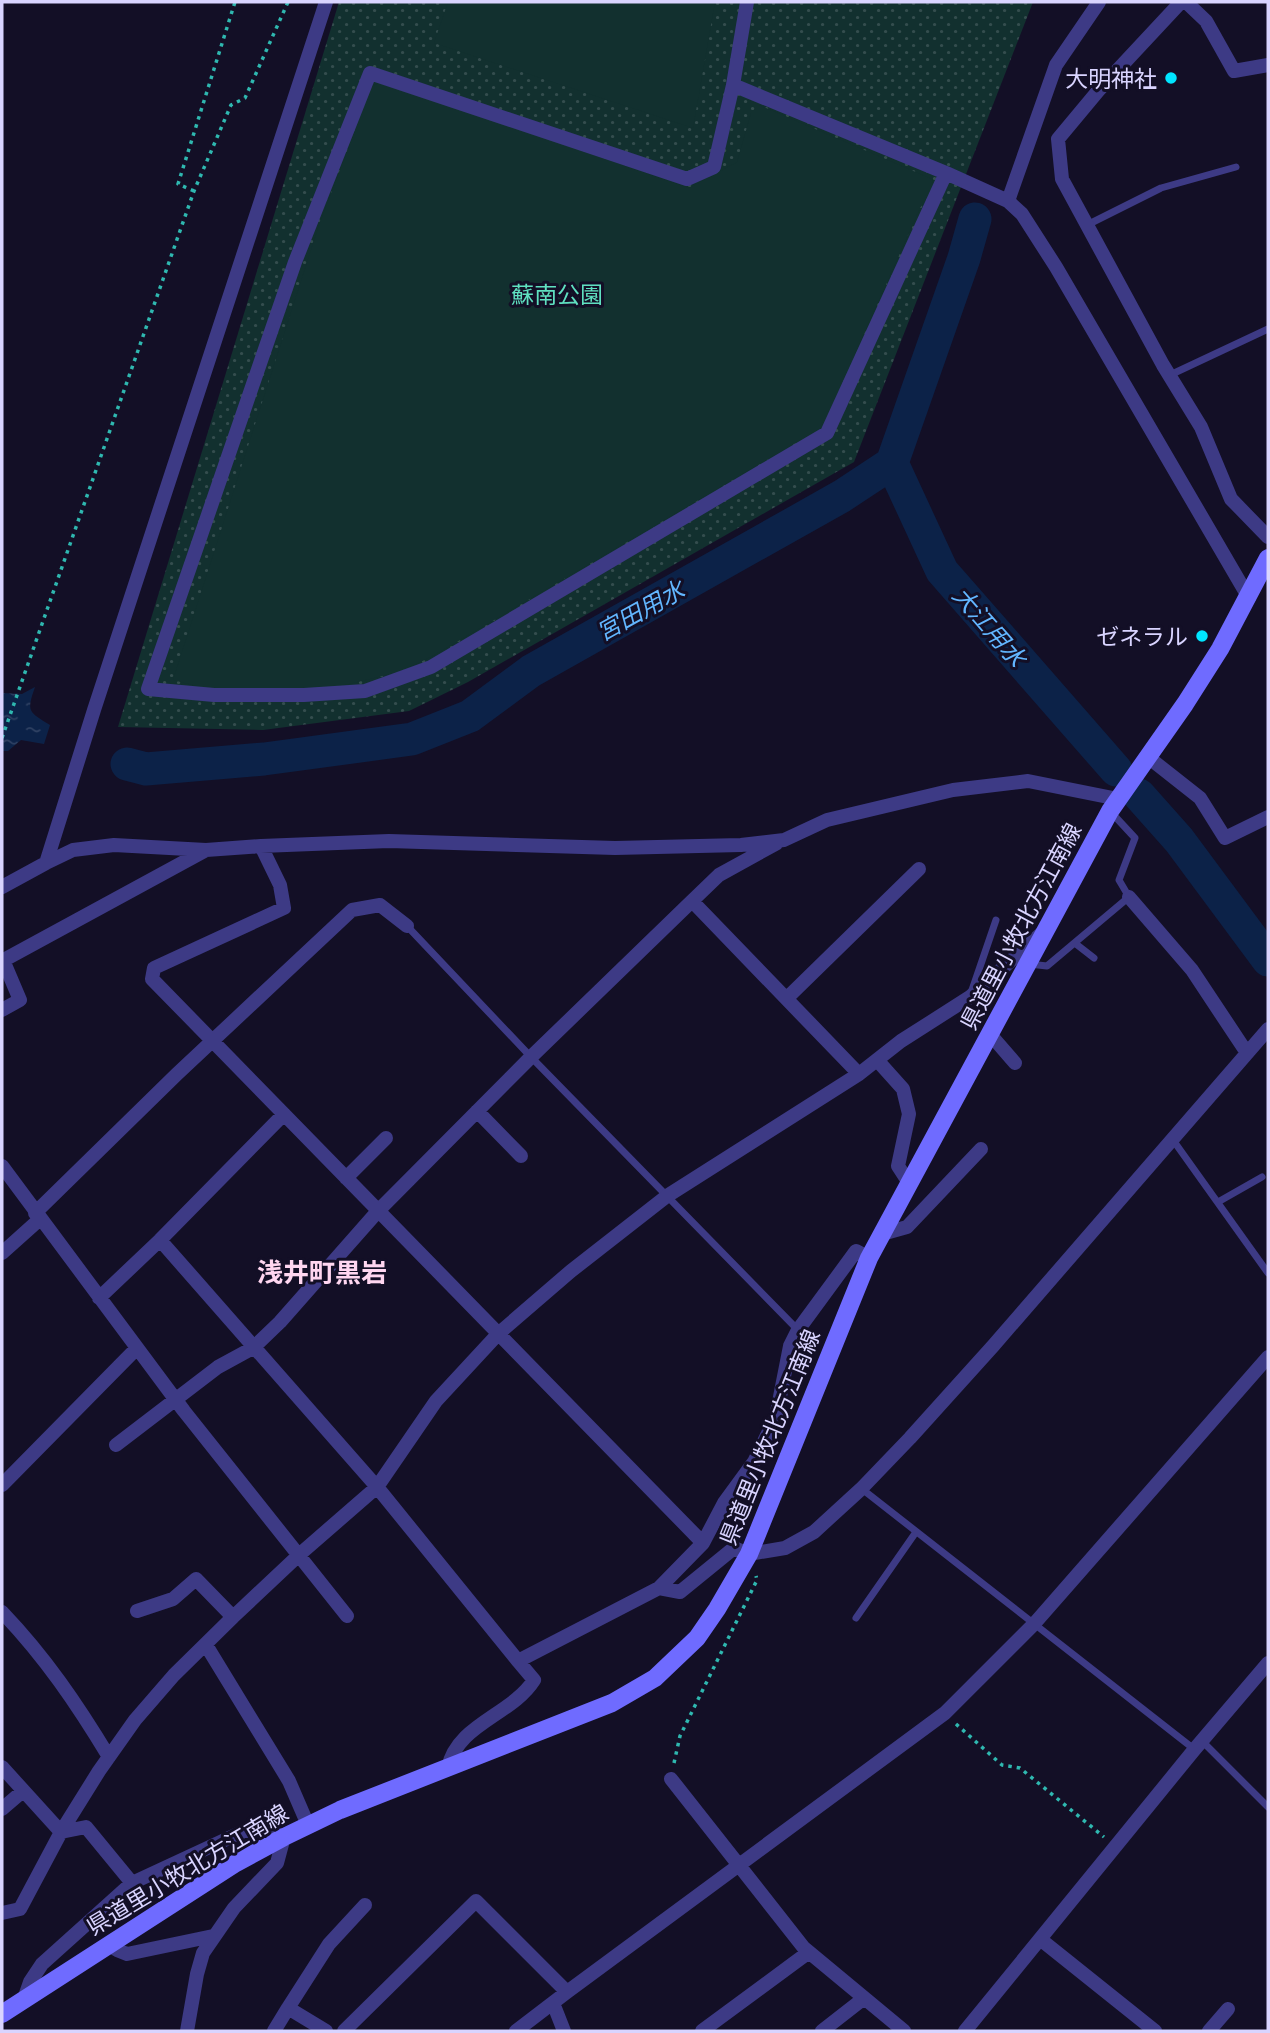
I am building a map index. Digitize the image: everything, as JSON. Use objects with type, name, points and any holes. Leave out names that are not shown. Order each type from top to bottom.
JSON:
[{"type":"main road","name":"県道里小牧北方江南線","points":[[2,2014],[236,1863],[284,1837],[340,1810],[623,1697],[655,1678],[697,1639],[749,1554],[869,1258],[1114,805],[1185,704],[1249,598],[1268,558]]},
{"type":"street","points":[[46,863],[326,2]]},
{"type":"street","points":[[747,2],[733,85],[714,167],[687,179],[370,73],[295,262],[148,690],[214,695],[304,695],[365,691],[431,667],[827,433],[946,173]]},
{"type":"street","points":[[1008,201],[1056,65],[1099,2]]},
{"type":"street","points":[[1268,65],[1234,71],[1206,21],[1183,2],[1098,91],[1058,139],[1062,179],[1086,225],[1200,427],[1231,499],[1268,537]]},
{"type":"street","points":[[733,85],[946,173],[1008,201],[1022,214],[1056,267],[1249,598]]},
{"type":"street","points":[[1148,757],[1200,798],[1225,838],[1268,817]]},
{"type":"street","points":[[116,1446],[218,1367],[253,1348],[280,1322],[378,1212],[477,1111],[719,875],[827,820],[953,790],[1028,781],[1114,805]]},
{"type":"street","points":[[2,887],[73,850],[114,845],[206,850],[389,841],[615,848],[741,845],[784,840]]},
{"type":"street","points":[[261,846],[280,885],[284,908],[154,968],[152,979],[704,1543]]},
{"type":"street","points":[[2,1010],[20,1000],[3,961],[206,850]]},
{"type":"street","points":[[788,998],[919,869]]},
{"type":"street","points":[[1129,897],[1192,970],[1247,1053]]},
{"type":"street","points":[[692,901],[859,1074]]},
{"type":"street","points":[[2,1253],[213,1041],[352,910],[380,905],[407,926]]},
{"type":"street","points":[[2,1913],[20,1909],[61,1832],[135,1720],[166,1684],[233,1617],[377,1487],[436,1401],[498,1334],[570,1271],[667,1196],[859,1074],[901,1041],[970,997],[1045,930]]},
{"type":"street","points":[[659,1588],[680,1592],[707,1567],[734,1548],[749,1554],[785,1548],[814,1532],[861,1489],[984,1356],[1268,1029]]},
{"type":"street","points":[[989,1033],[1015,1063]]},
{"type":"street","points":[[877,1060],[903,1089],[909,1114],[898,1166],[909,1183]]},
{"type":"street","points":[[477,1111],[521,1156]]},
{"type":"street","points":[[99,1298],[284,1114]]},
{"type":"street","points":[[346,1178],[386,1138]]},
{"type":"street","points":[[882,1234],[907,1227],[981,1149]]},
{"type":"street","points":[[2,1166],[176,1401],[347,1616]]},
{"type":"street","points":[[160,1240],[377,1487],[534,1680],[527,1691],[469,1734],[456,1747],[448,1768]]},
{"type":"street","points":[[519,1661],[659,1588],[704,1543],[724,1503],[754,1462],[776,1417],[790,1346],[798,1330],[856,1251],[869,1258]]},
{"type":"street","points":[[2,1485],[137,1348]]},
{"type":"street","points":[[516,2031],[944,1713],[1034,1623],[1268,1357]]},
{"type":"street","points":[[137,1611],[173,1599],[196,1579],[233,1617]]},
{"type":"street","points":[[2,1612],[35,1647],[83,1714],[109,1757]]},
{"type":"street","points":[[206,1645],[289,1782],[308,1825]]},
{"type":"street","points":[[965,2031],[1268,1663]]},
{"type":"street","points":[[2,1767],[61,1832]]},
{"type":"street","points":[[671,1779],[809,1952],[904,2031]]},
{"type":"street","points":[[2,1809],[23,1791]]},
{"type":"street","points":[[61,1832],[86,1827],[132,1883]]},
{"type":"street","points":[[24,1999],[41,1964],[132,1883],[244,1832],[269,1830],[284,1837],[277,1863],[234,1908],[203,1953],[187,2031]]},
{"type":"street","points":[[344,2031],[476,1902],[567,1992]]},
{"type":"street","points":[[274,2031],[329,1944],[365,1905]]},
{"type":"street","points":[[108,1944],[127,1954],[213,1936]]},
{"type":"street","points":[[1040,1939],[1155,2031]]},
{"type":"street","points":[[702,2031],[809,1952]]},
{"type":"street","points":[[822,2031],[863,1999]]},
{"type":"street","points":[[553,2003],[564,2031]]},
{"type":"street","points":[[288,2008],[326,2031]]},
{"type":"street","points":[[1209,2031],[1228,2009]]},
{"type":"lane","points":[[1086,225],[1161,188],[1236,167]]},
{"type":"lane","points":[[1170,375],[1268,329]]},
{"type":"lane","points":[[1027,964],[1047,966],[1129,897],[1119,880],[1135,838],[1114,805]]},
{"type":"lane","points":[[970,997],[996,920]]},
{"type":"lane","points":[[407,926],[798,1330]]},
{"type":"lane","points":[[1076,944],[1094,958]]},
{"type":"lane","points":[[1173,1140],[1268,1273]]},
{"type":"lane","points":[[1218,1202],[1262,1177]]},
{"type":"lane","points":[[861,1489],[1198,1746],[1268,1807]]},
{"type":"lane","points":[[856,1618],[916,1532]]},
{"type":"path","points":[[194,191],[178,184],[235,2]]},
{"type":"path","points":[[2,738],[194,191],[231,105],[245,98],[288,2]]},
{"type":"path","points":[[671,1779],[680,1736],[757,1580],[749,1554]]},
{"type":"path","points":[[944,1713],[1002,1765],[1020,1768],[1117,1847]]},
{"type":"green space","name":"蘇南公園","points":[[339,2],[1033,2],[854,462],[468,682],[409,711],[263,730],[118,727]]},
{"type":"green space","points":[[448,2],[715,2],[693,128],[434,43]]},
{"type":"green space","name":"蘇南公園","points":[[382,81],[689,188],[737,162],[751,113],[759,105],[932,179],[934,189],[920,208],[823,427],[431,657],[399,672],[324,690],[212,690],[173,680],[318,228],[371,87]]},
{"type":"water","points":[[35,687],[31,710],[50,725],[44,744],[21,740],[8,751],[2,751],[2,693],[22,694]]},
{"type":"waterway","name":"宮田用水","points":[[127,764],[146,769],[264,759],[412,739],[470,716],[531,671],[842,496],[892,463],[964,258],[975,219]]},
{"type":"waterway","name":"大江用水","points":[[892,463],[942,571],[1116,770]]},
{"type":"waterway","name":"大江用水","points":[[1139,795],[1179,840],[1268,960]]},
{"type":"place","name":"大明神社","points":[[1171,78]]},
{"type":"place","name":"ゼネラル","points":[[1202,636]]},
{"type":"district","name":"浅井町黒岩","points":[[322,1272]]}]
